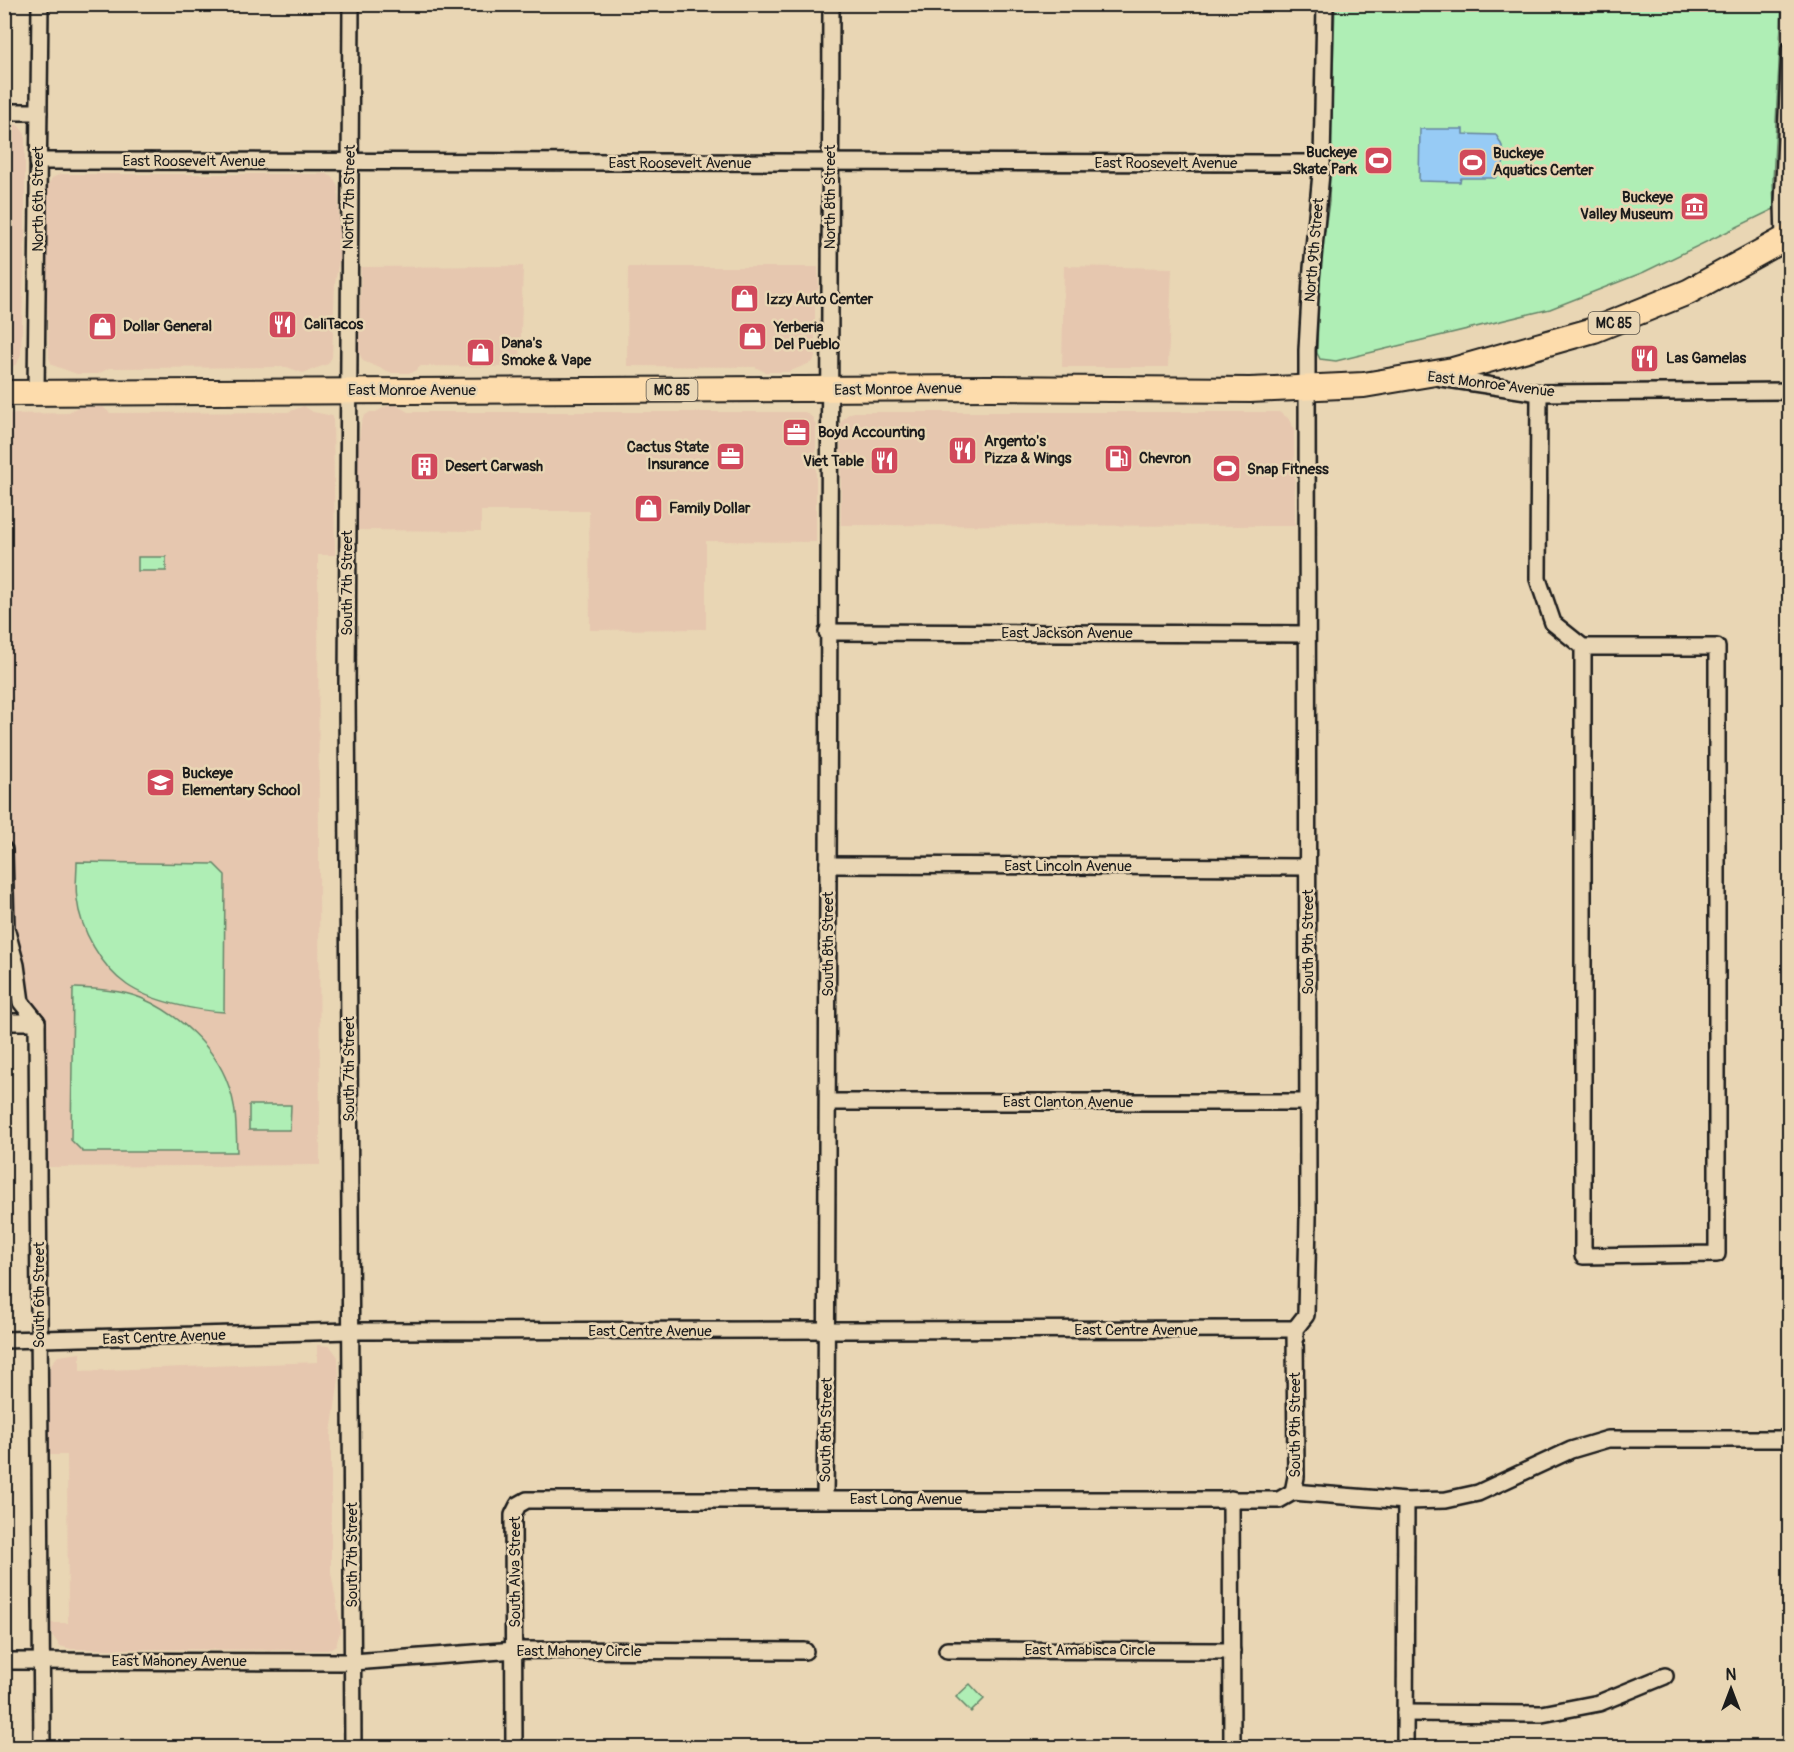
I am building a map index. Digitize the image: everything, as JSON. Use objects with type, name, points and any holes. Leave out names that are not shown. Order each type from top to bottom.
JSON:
[{"type":"main road","name":"MC 85","points":[[1426,375],[1519,354],[1625,319],[1688,292],[1787,237]]},
{"type":"main road","name":"East Monroe Avenue","points":[[4,393],[1307,388],[1364,385],[1426,375]]},
{"type":"street","name":"North 6th Street","points":[[36,393],[40,4]]},
{"type":"street","name":"North 7th Street","points":[[347,390],[351,4]]},
{"type":"street","name":"North 8th Street","points":[[827,390],[831,4]]},
{"type":"street","name":"North 9th Street","points":[[1307,388],[1309,301],[1322,163],[1325,4]]},
{"type":"street","points":[[1787,237],[1783,204],[1790,49]]},
{"type":"street","points":[[4,112],[39,112]]},
{"type":"street","name":"East Roosevelt Avenue","points":[[38,161],[1322,163]]},
{"type":"street","name":"East Monroe Avenue","points":[[1426,375],[1539,393],[1790,391]]},
{"type":"street","name":"South 9th Street","points":[[1293,1492],[1296,1477],[1295,1329],[1306,1315],[1307,388]]},
{"type":"street","name":"South 7th Street","points":[[347,390],[353,1748]]},
{"type":"street","name":"South 8th Street","points":[[825,1499],[829,1102],[827,390]]},
{"type":"street","points":[[1539,393],[1538,579],[1553,623],[1582,647],[1717,647],[1717,1254],[1582,1256],[1582,647]]},
{"type":"street","name":"East Jackson Avenue","points":[[827,632],[1307,634]]},
{"type":"street","points":[[4,850],[6,927],[16,965],[21,1002],[37,1022]]},
{"type":"street","name":"East Lincoln Avenue","points":[[828,865],[1307,867]]},
{"type":"street","points":[[4,1022],[37,1022]]},
{"type":"street","name":"South 6th Street","points":[[37,1022],[42,1748]]},
{"type":"street","name":"East Clanton Avenue","points":[[829,1102],[1308,1102]]},
{"type":"street","name":"East Centre Avenue","points":[[4,1340],[351,1331],[1295,1329]]},
{"type":"street","points":[[1293,1492],[1406,1501],[1446,1500],[1478,1493],[1571,1450],[1608,1439],[1790,1439]]},
{"type":"street","name":"East Long Avenue","points":[[518,1505],[527,1500],[538,1499],[1279,1500],[1293,1492]]},
{"type":"street","points":[[1231,1499],[1232,1748]]},
{"type":"street","points":[[1405,1748],[1406,1501]]},
{"type":"street","name":"South Alva Street","points":[[514,1748],[513,1515],[518,1505]]},
{"type":"street","name":"East Mahoney Circle","points":[[353,1662],[515,1650],[805,1652]]},
{"type":"street","name":"East Amabisca Circle","points":[[947,1650],[1232,1651]]},
{"type":"street","name":"East Mahoney Avenue","points":[[4,1661],[353,1662]]},
{"type":"street","points":[[1405,1713],[1542,1714],[1599,1703],[1665,1676]]},
{"type":"shaded area","points":[[5,123],[18,125],[25,134],[25,233],[21,354],[17,364],[5,369]]},
{"type":"shaded area","points":[[60,174],[326,174],[333,177],[338,186],[340,254],[335,284],[332,357],[328,364],[303,373],[287,367],[109,368],[98,374],[77,374],[52,365],[49,358],[46,271],[47,187],[52,178]]},
{"type":"shaded area","points":[[523,266],[520,367],[421,366],[412,373],[392,373],[363,361],[359,353],[361,267]]},
{"type":"shaded area","points":[[1064,266],[1172,268],[1168,367],[1062,367]]},
{"type":"shaded area","points":[[628,267],[818,267],[819,288],[815,293],[815,356],[813,362],[788,372],[765,372],[755,367],[627,366]]},
{"type":"shaded area","points":[[396,405],[408,412],[805,412],[813,418],[816,426],[816,542],[706,541],[706,629],[590,630],[589,511],[481,511],[481,531],[358,530],[356,466],[361,423],[364,416],[370,412]]},
{"type":"shaded area","name":"Buckeye Elementary School","points":[[304,406],[313,412],[333,416],[335,555],[318,555],[320,1165],[48,1167],[47,1024],[33,1008],[5,1009],[4,414],[67,413],[78,407],[103,407],[110,413],[288,412]]},
{"type":"shaded area","points":[[854,412],[1279,412],[1288,418],[1294,429],[1295,526],[841,525],[841,422],[847,415]]},
{"type":"shaded area","points":[[317,1345],[330,1346],[338,1357],[339,1379],[331,1433],[331,1572],[341,1629],[336,1645],[328,1650],[71,1649],[60,1646],[52,1635],[51,1623],[68,1623],[67,1455],[50,1455],[49,1372],[52,1363],[58,1356],[80,1353],[80,1371],[317,1362]]},
{"type":"green space","points":[[1335,5],[1782,5],[1773,181],[1774,209],[1644,272],[1550,309],[1336,361],[1320,359],[1317,353],[1319,270],[1329,202]]},
{"type":"green space","points":[[138,557],[166,557],[166,571],[138,571]]},
{"type":"green space","points":[[77,862],[214,864],[225,875],[224,1012],[201,1010],[148,996],[127,985],[109,969],[94,947],[79,911],[76,894]]},
{"type":"green space","points":[[73,988],[98,989],[141,998],[155,1004],[181,1022],[204,1044],[222,1070],[231,1092],[235,1109],[237,1152],[83,1152],[71,1140]]},
{"type":"green space","points":[[249,1105],[291,1105],[290,1130],[249,1130]]},
{"type":"green space","points":[[970,1684],[984,1699],[971,1712],[956,1697]]},
{"type":"water","points":[[1420,129],[1463,129],[1463,134],[1496,135],[1504,152],[1502,167],[1495,178],[1461,178],[1460,182],[1419,181]]},
{"type":"place","name":"Buckeye Skate Park","points":[[1378,161]]},
{"type":"place","name":"Buckeye Aquatics Center","points":[[1472,162]]},
{"type":"place","name":"Buckeye Valley Museum","points":[[1694,206]]},
{"type":"place","name":"Izzy Auto Center","points":[[745,299]]},
{"type":"place","name":"CaliTacos","points":[[283,324]]},
{"type":"place","name":"Dollar General","points":[[102,326]]},
{"type":"place","name":"Yerberia Del Pueblo","points":[[753,336]]},
{"type":"place","name":"Dana's Smoke & Vape","points":[[480,352]]},
{"type":"place","name":"Las Gamelas","points":[[1645,358]]},
{"type":"place","name":"Boyd Accounting","points":[[797,432]]},
{"type":"place","name":"Argento's Pizza & Wings","points":[[963,450]]},
{"type":"place","name":"Cactus State Insurance","points":[[730,456]]},
{"type":"place","name":"Chevron","points":[[1118,458]]},
{"type":"place","name":"Viet Table","points":[[885,461]]},
{"type":"place","name":"Desert Carwash","points":[[424,466]]},
{"type":"place","name":"Snap Fitness","points":[[1226,469]]},
{"type":"place","name":"Family Dollar","points":[[648,508]]},
{"type":"place","name":"Buckeye Elementary School","points":[[161,782]]}]
